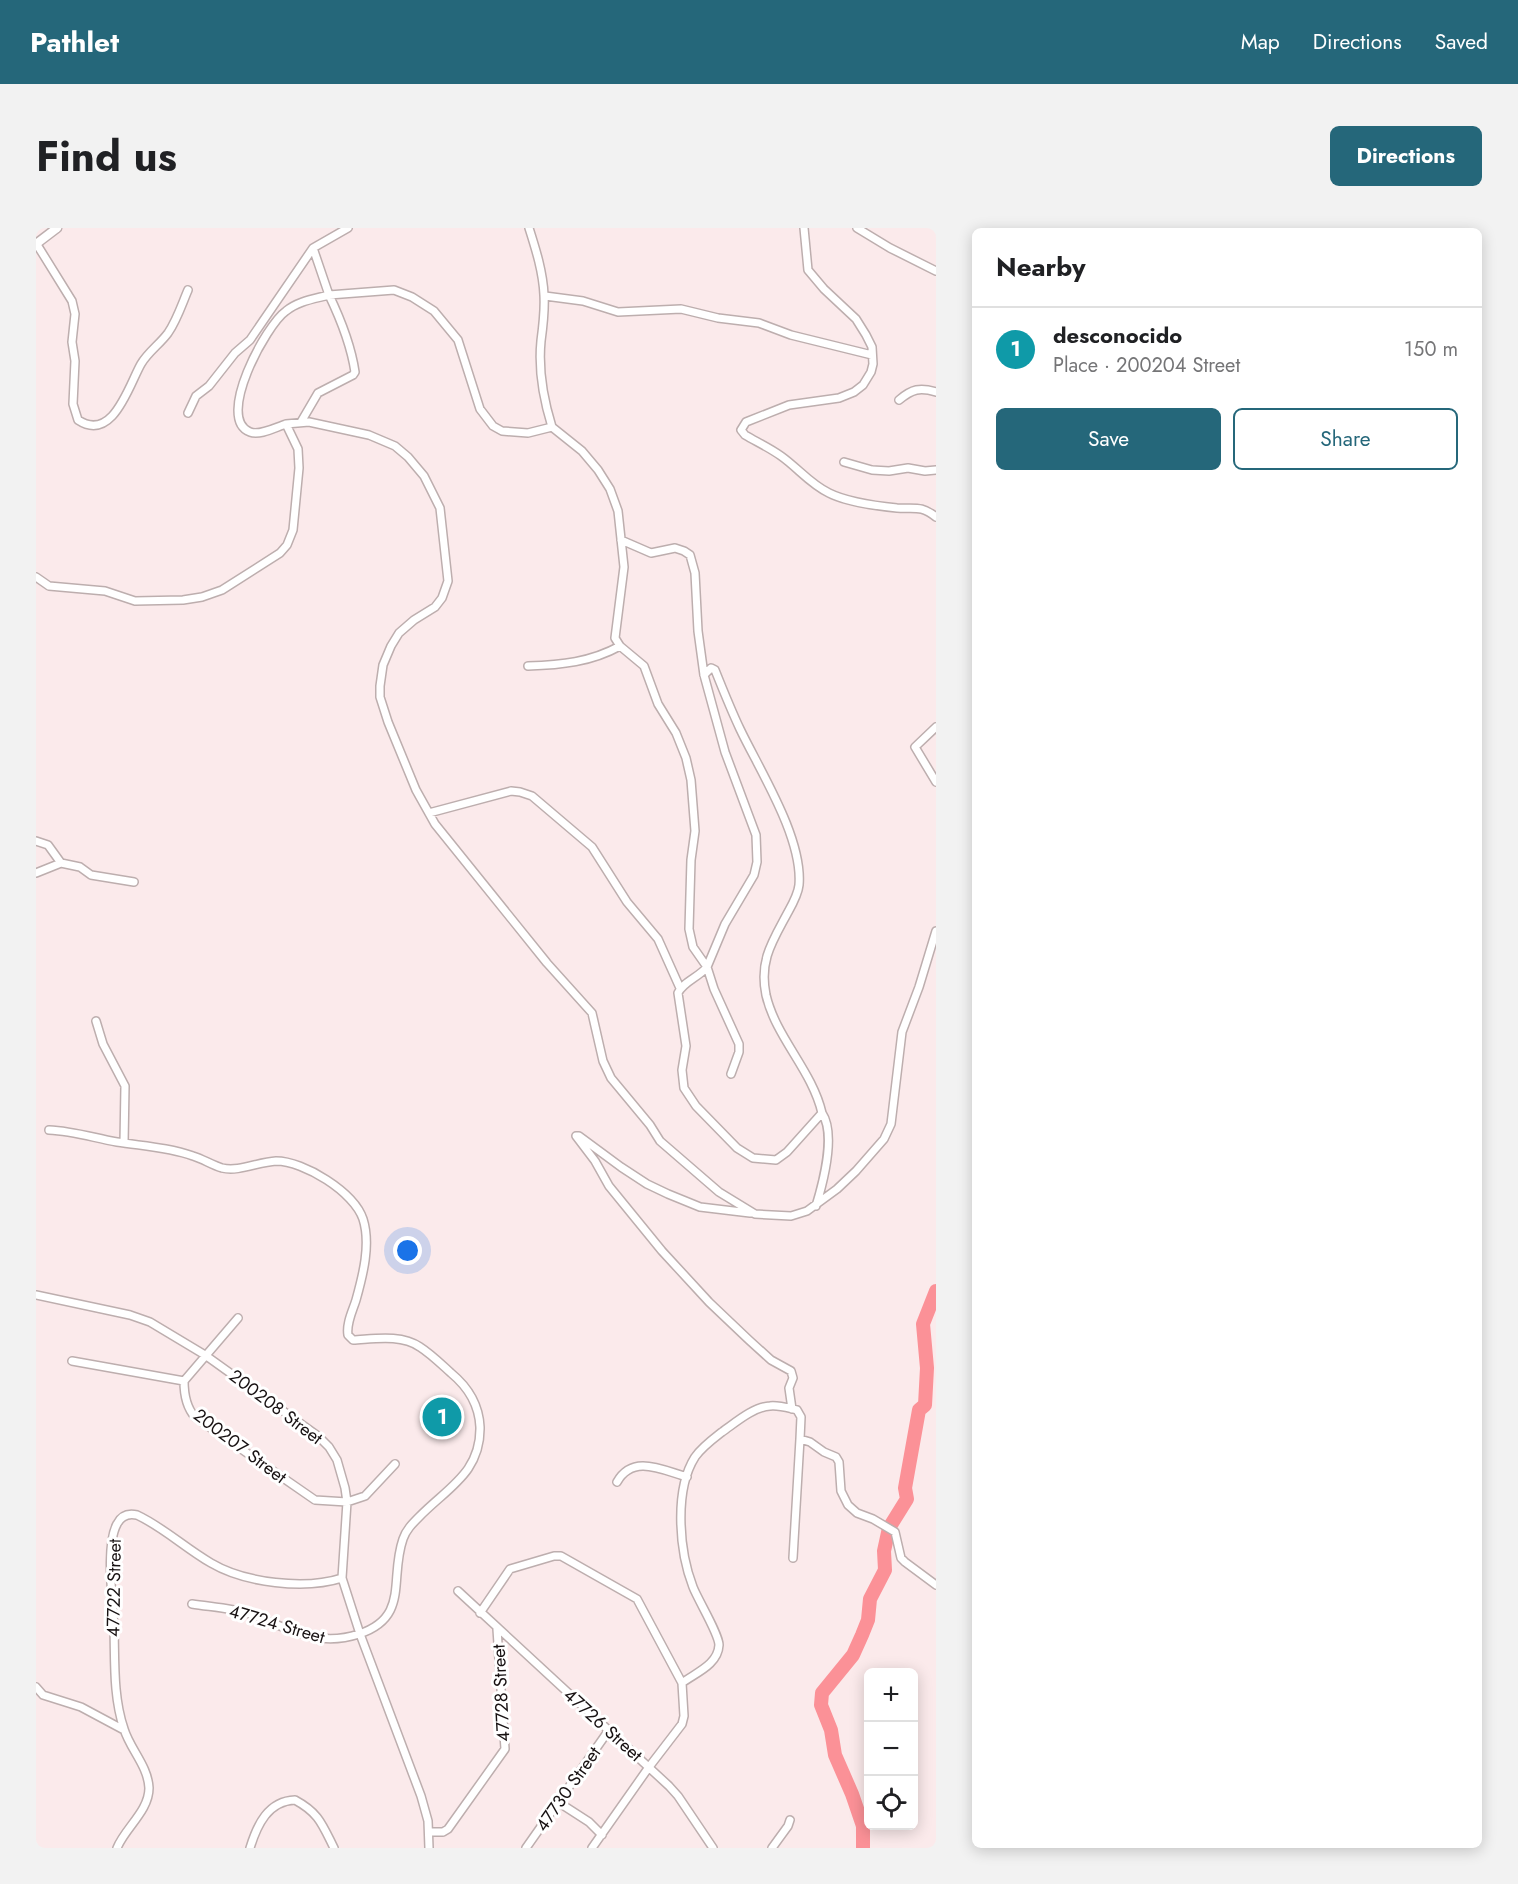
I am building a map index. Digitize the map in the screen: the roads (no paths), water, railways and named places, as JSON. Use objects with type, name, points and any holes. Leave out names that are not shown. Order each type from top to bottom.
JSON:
[{"type":"street","points":[[57,228],[36,244],[72,301],[75,371],[73,404],[75,416],[87,425],[102,423],[122,405],[140,366],[170,331],[188,290]]},
{"type":"street","points":[[188,413],[196,396],[250,340],[313,248],[348,228]]},
{"type":"street","points":[[529,228],[542,273],[544,296],[540,374],[542,393],[552,427],[582,451],[610,489],[618,511],[624,567],[615,638],[620,646],[644,666],[658,704],[676,733],[686,758],[691,780],[694,831],[689,929],[693,947],[707,967],[714,989],[739,1044],[739,1052],[730,1074]]},
{"type":"street","points":[[804,228],[808,270],[817,282],[856,320],[866,334],[873,364],[868,378],[854,392],[839,398],[789,405],[746,422],[741,430],[745,435],[781,456],[803,477],[829,493],[861,503],[898,508],[915,507],[927,510],[936,517]]},
{"type":"street","points":[[857,228],[936,271]]},
{"type":"street","points":[[301,422],[318,393],[355,372],[342,321],[329,295],[313,248]]},
{"type":"street","points":[[552,427],[528,433],[502,431],[493,426],[480,409],[458,340],[434,311],[412,297],[394,290],[329,295],[301,302],[286,310],[265,334],[251,363],[238,406],[241,424],[249,432],[255,433],[301,422],[362,433],[395,446],[424,476],[440,508],[448,574],[446,589],[435,607],[399,633],[383,665],[380,686],[380,697],[388,722],[416,790],[435,824],[547,963],[592,1012],[603,1061],[611,1078],[650,1125],[660,1141],[719,1192],[755,1214]]},
{"type":"street","points":[[544,296],[583,301],[618,312],[681,309],[718,318],[759,322],[791,335],[872,355]]},
{"type":"street","points":[[899,400],[909,391],[922,388],[936,392]]},
{"type":"street","points":[[36,577],[49,586],[105,591],[135,601],[183,600],[202,597],[222,590],[250,574],[280,553],[287,545],[293,530],[299,457],[298,448],[286,424]]},
{"type":"street","points":[[844,462],[872,470],[889,471],[908,468],[936,470]]},
{"type":"street","points":[[621,540],[651,552],[675,549],[690,555],[695,573],[698,631],[704,675],[725,752],[756,835],[754,875],[725,924],[707,967],[680,988]]},
{"type":"street","points":[[528,666],[576,663],[603,655],[620,646]]},
{"type":"street","points":[[704,675],[711,668],[715,670],[741,729],[766,777],[794,845],[799,886],[792,905],[767,951],[764,967],[765,984],[766,995],[775,1020],[809,1078],[828,1126],[826,1163],[816,1206]]},
{"type":"street","points":[[936,727],[915,747],[936,782]]},
{"type":"street","points":[[429,813],[511,791],[532,796],[592,847],[627,902],[658,939],[680,988],[678,1003],[686,1046],[681,1070],[684,1088],[696,1106],[737,1148],[753,1158],[776,1160],[787,1152],[822,1113]]},
{"type":"street","points":[[36,841],[48,845],[61,864]]},
{"type":"street","points":[[36,873],[61,864],[80,867],[91,875],[134,882]]},
{"type":"street","points":[[793,1558],[801,1417],[792,1405],[789,1385],[793,1378],[791,1371],[771,1360],[749,1340],[709,1302],[662,1251],[609,1186],[595,1161],[576,1136],[646,1184],[693,1205],[755,1214],[791,1216],[816,1206],[856,1171],[890,1130],[902,1032],[936,931]]},
{"type":"street","points":[[96,1021],[103,1044],[125,1086],[124,1143]]},
{"type":"street","points":[[50,1130],[72,1131],[124,1143],[175,1151],[227,1169],[274,1161],[286,1162],[314,1173],[346,1194],[359,1209],[366,1232],[366,1253],[362,1278],[348,1326],[348,1335],[353,1340],[399,1339],[419,1346],[455,1376],[473,1398],[477,1408],[480,1440],[466,1474],[435,1501],[404,1536],[390,1613],[378,1625],[360,1634]]},
{"type":"street","name":"200208 Street","points":[[36,1296],[130,1315],[150,1322],[205,1355],[318,1436],[329,1447],[342,1473],[347,1502],[342,1578],[360,1634],[421,1796],[429,1832],[429,1848]]},
{"type":"street","points":[[72,1361],[184,1382],[238,1317]]},
{"type":"street","name":"200207 Street","points":[[184,1382],[185,1400],[195,1417],[311,1498],[321,1501],[347,1502]]},
{"type":"street","points":[[682,1683],[714,1660],[719,1646],[693,1586],[684,1552],[682,1503],[687,1477],[696,1455],[711,1440],[767,1406],[792,1405]]},
{"type":"street","points":[[801,1439],[836,1457],[840,1464],[841,1491],[848,1505],[857,1513],[895,1532],[901,1558],[936,1585]]},
{"type":"street","points":[[347,1502],[365,1496],[395,1464]]},
{"type":"street","points":[[617,1482],[623,1472],[639,1465],[687,1477]]},
{"type":"street","name":"47722 Street","points":[[117,1848],[148,1796],[146,1774],[124,1730],[114,1668],[111,1564],[116,1526],[127,1515],[136,1515],[146,1519],[211,1563],[235,1573],[304,1585],[342,1578]]},
{"type":"street","points":[[480,1614],[510,1569],[520,1564],[557,1556],[633,1597],[640,1604],[682,1683],[684,1716],[679,1729],[592,1848]]},
{"type":"street","name":"47726 Street","points":[[458,1591],[480,1614],[609,1730],[678,1796],[713,1848]]},
{"type":"street","name":"47724 Street","points":[[192,1604],[248,1613],[281,1628],[316,1638],[333,1640],[360,1634]]},
{"type":"street","name":"47728 Street","points":[[429,1832],[443,1832],[448,1829],[505,1749],[497,1629]]},
{"type":"street","points":[[36,1687],[43,1695],[81,1707],[124,1730]]},
{"type":"street","name":"47730 Street","points":[[526,1848],[609,1730]]},
{"type":"street","points":[[250,1848],[264,1817],[278,1803],[295,1800],[312,1810],[321,1821],[334,1848]]},
{"type":"street","points":[[558,1802],[589,1822],[602,1834]]},
{"type":"street","points":[[772,1848],[790,1820]]},
{"type":"waterway","points":[[863,1848],[863,1826],[835,1755],[831,1730],[821,1705],[822,1693],[853,1655],[862,1635],[868,1620],[870,1599],[885,1570],[884,1551],[889,1528],[907,1499],[905,1488],[919,1410],[925,1405],[927,1368],[923,1324],[936,1291]]},
{"type":"place","name":"desconocido","points":[[442,1417]]}]
